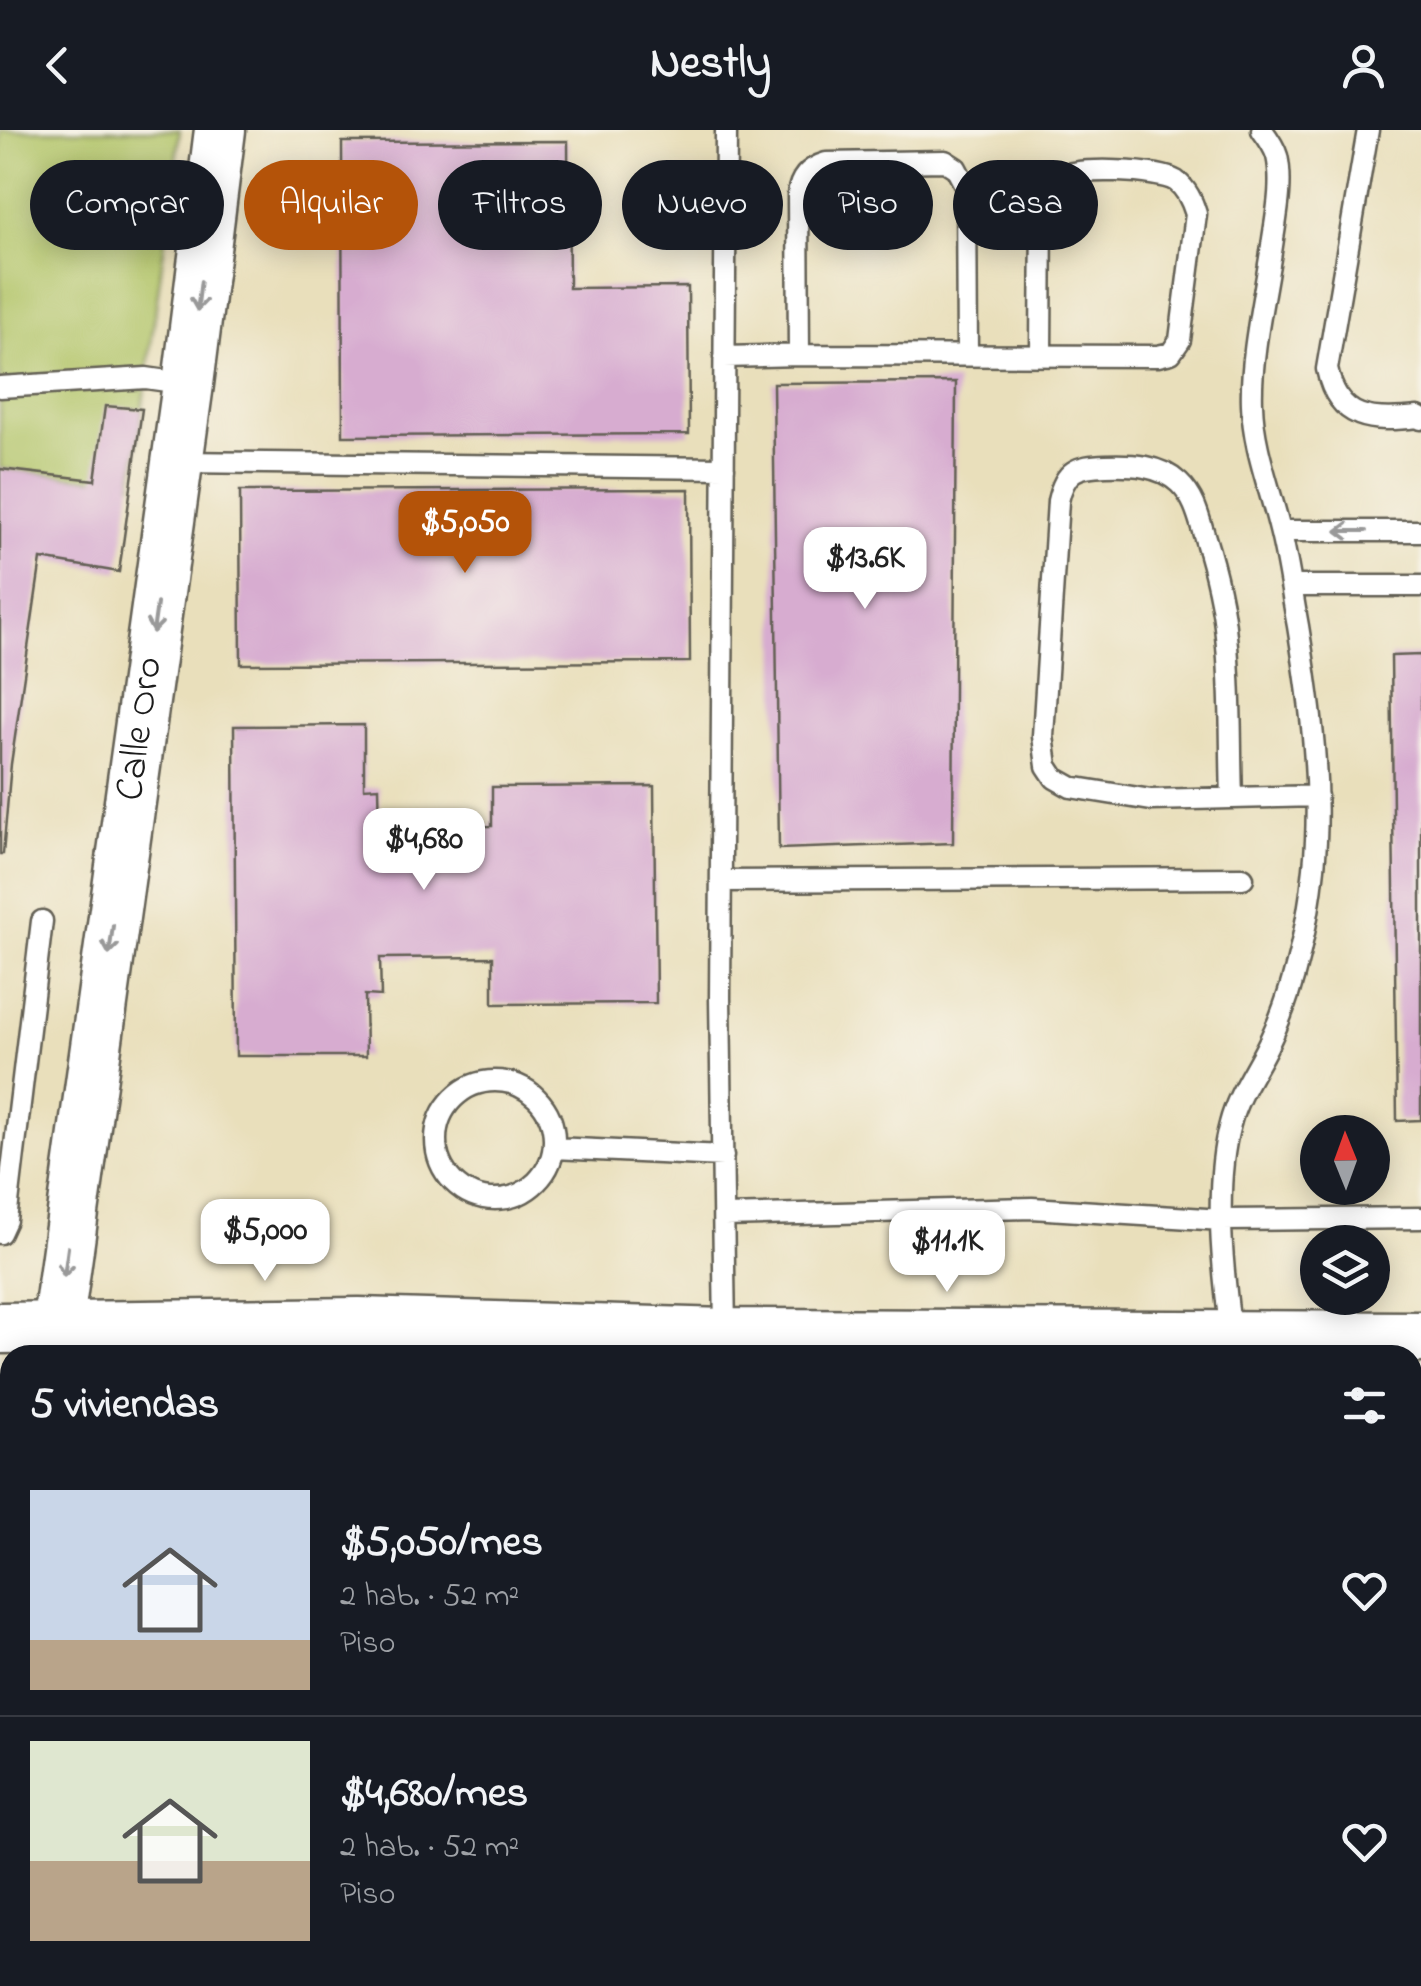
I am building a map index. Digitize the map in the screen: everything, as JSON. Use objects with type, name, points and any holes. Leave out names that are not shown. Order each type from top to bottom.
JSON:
[{"type":"street","name":"Calle Oro","points":[[57,1328],[220,130]]},
{"type":"street","points":[[0,1328],[359,1323],[725,1334],[1421,1337]]},
{"type":"street","points":[[329,1345],[359,1323]]},
{"type":"street","points":[[172,1324],[234,1345]]},
{"type":"lane","points":[[725,1334],[721,881],[726,130]]},
{"type":"lane","points":[[1231,1336],[1224,1276],[1223,1152],[1230,1120],[1271,1040],[1291,984],[1314,868],[1317,796],[1309,696],[1291,586],[1255,434],[1252,402],[1254,364],[1278,213],[1278,158],[1262,130]]},
{"type":"lane","points":[[1368,130],[1327,369],[1336,398],[1356,414],[1386,420],[1421,419]]},
{"type":"lane","points":[[799,355],[801,180],[816,166],[826,163],[945,160],[956,168],[966,187],[967,355]]},
{"type":"lane","points":[[724,358],[1158,356],[1170,353],[1180,340],[1196,214],[1192,200],[1178,182],[1168,177],[1081,171],[1054,180],[1042,202],[1041,355]]},
{"type":"lane","points":[[0,388],[146,378],[188,384]]},
{"type":"lane","points":[[177,462],[724,468]]},
{"type":"lane","points":[[1232,798],[1226,637],[1216,575],[1195,504],[1165,472],[1135,464],[1086,465],[1070,473],[1061,485],[1058,501],[1043,736],[1054,778],[1071,787],[1152,800],[1317,796]]},
{"type":"lane","points":[[1280,531],[1421,531]]},
{"type":"lane","points":[[1291,586],[1421,586]]},
{"type":"lane","points":[[721,881],[1244,878]]},
{"type":"lane","points":[[0,1233],[6,1220],[42,922]]},
{"type":"lane","points":[[485,1081],[504,1081],[537,1097],[554,1129],[554,1148],[538,1181],[505,1198],[486,1198],[454,1182],[442,1167],[436,1131],[452,1098],[485,1081]]},
{"type":"lane","points":[[554,1148],[722,1156]]},
{"type":"lane","points":[[724,1216],[1032,1208],[1222,1220],[1421,1218]]},
{"type":"green space","points":[[0,130],[180,130],[176,160],[30,160],[30,250],[164,250],[132,484],[0,469]]},
{"type":"building","points":[[568,141],[568,160],[438,160],[438,250],[569,250],[569,288],[688,287],[689,434],[343,436],[342,250],[418,250],[418,160],[342,160],[342,142]]},
{"type":"building","points":[[956,382],[953,843],[779,849],[773,383]]},
{"type":"building","points":[[105,406],[142,409],[119,572],[41,559],[0,854],[0,469],[95,480]]},
{"type":"building","points":[[689,489],[690,662],[241,664],[240,491]]},
{"type":"building","points":[[1421,655],[1421,1120],[1397,1121],[1391,656]]},
{"type":"building","points":[[364,725],[364,788],[379,787],[380,827],[492,826],[492,787],[654,786],[656,1003],[493,1004],[493,957],[380,958],[381,996],[365,995],[366,1056],[236,1056],[234,726]]}]
